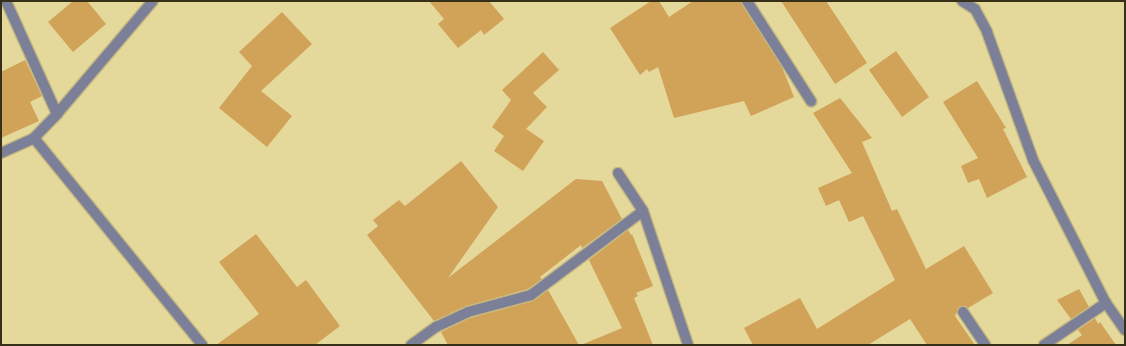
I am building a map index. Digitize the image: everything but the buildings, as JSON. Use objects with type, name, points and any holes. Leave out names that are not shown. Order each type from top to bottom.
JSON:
[{"type":"street","points":[[6,1],[57,114]]},
{"type":"street","points":[[1,153],[34,138],[57,114],[153,1]]},
{"type":"street","points":[[747,1],[811,101]]},
{"type":"street","points":[[962,1],[975,9],[987,32],[1033,160],[1106,303],[1125,330]]},
{"type":"street","points":[[34,138],[202,345]]},
{"type":"street","points":[[618,174],[643,211],[688,345]]},
{"type":"street","points":[[411,345],[436,327],[468,312],[531,295],[643,211]]},
{"type":"street","points":[[1044,345],[1106,303]]},
{"type":"street","points":[[963,312],[985,345]]}]
